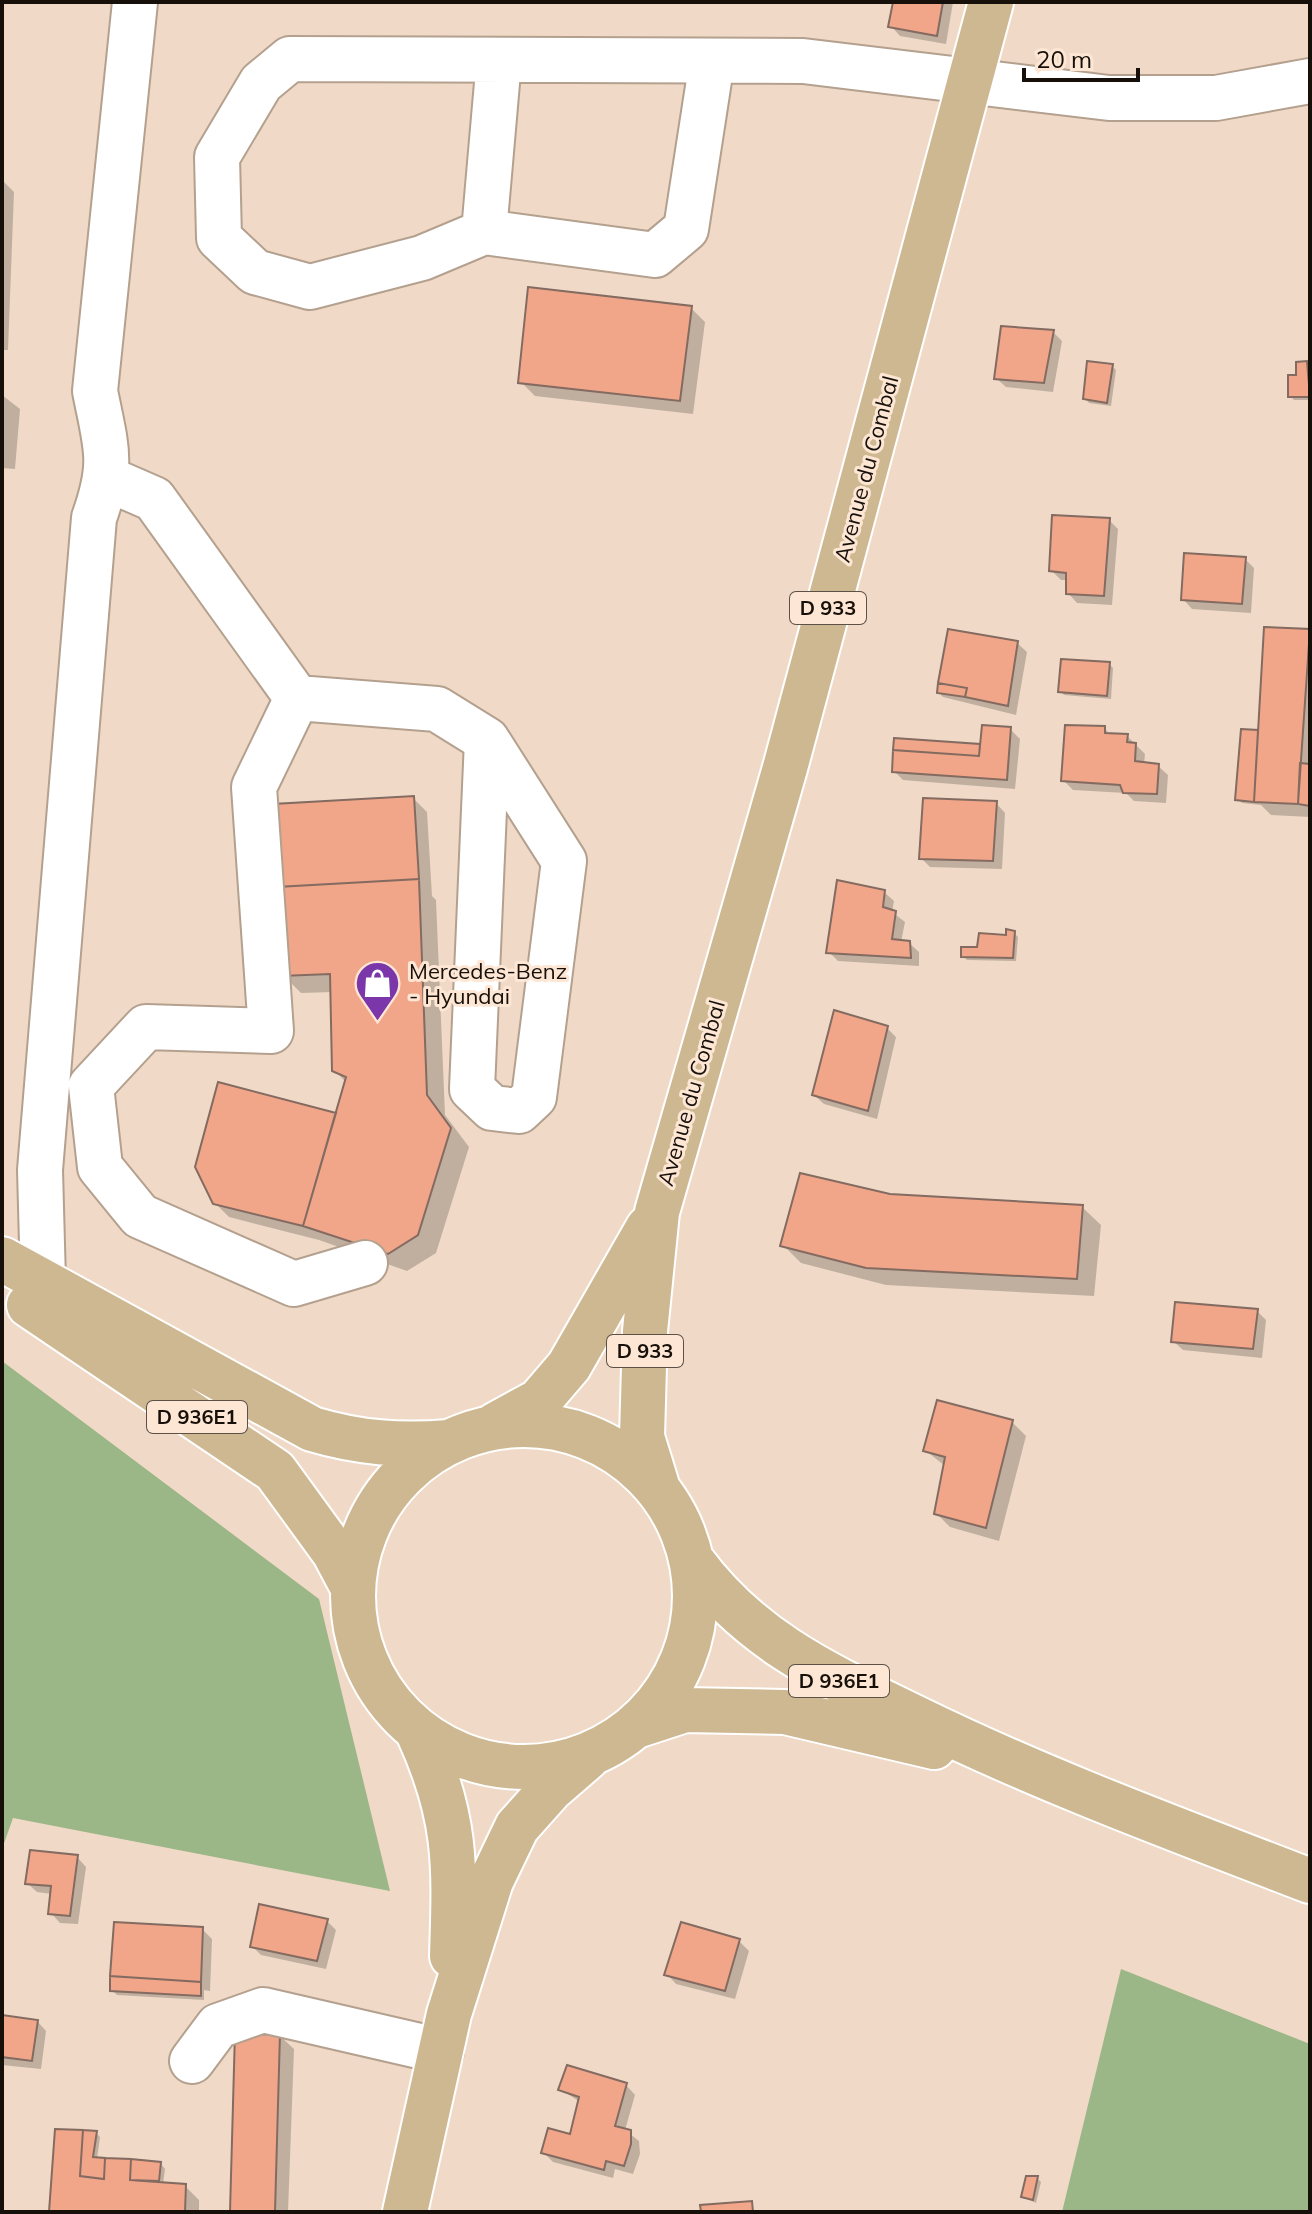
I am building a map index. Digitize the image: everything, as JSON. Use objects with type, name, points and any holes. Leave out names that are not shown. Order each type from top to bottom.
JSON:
[{"type":"main road","name":"Avenue du Combal","points":[[657,1212],[785,768],[991,2]]},
{"type":"main road","name":"D 933","points":[[490,1428],[539,1401],[569,1366],[657,1212]]},
{"type":"main road","name":"D 933","points":[[657,1212],[645,1331],[642,1437],[658,1489]]},
{"type":"main road","name":"D 936E1","points":[[2,1259],[22,1286],[84,1339],[275,1471],[334,1552],[352,1586]]},
{"type":"main road","name":"D 936E1","points":[[22,1286],[312,1429],[356,1442],[400,1446],[449,1442]]},
{"type":"main road","points":[[405,2212],[445,2033],[491,1881],[517,1827],[550,1790],[591,1755],[639,1725],[676,1678],[695,1621],[693,1562],[680,1524],[658,1489],[624,1457],[583,1435],[537,1425],[490,1428],[449,1442],[410,1467],[381,1501],[361,1542],[352,1586],[358,1641],[381,1691],[418,1732],[435,1769],[450,1819],[455,1872],[445,2033]]},
{"type":"main road","name":"D 936E1","points":[[693,1562],[719,1596],[805,1664],[1011,1765],[1310,1881]]},
{"type":"main road","name":"D 936E1","points":[[639,1725],[685,1710],[785,1712],[1011,1765]]},
{"type":"main road","points":[[418,1732],[457,1754],[502,1767],[547,1767],[591,1755]]},
{"type":"street","points":[[22,1286],[40,1170],[94,518],[108,479],[107,451],[95,391],[135,2]]},
{"type":"street","points":[[712,61],[686,229],[655,255],[484,232],[422,258],[310,287],[255,272],[219,238],[217,157],[261,83],[290,59],[803,61],[1109,98],[1216,98],[1310,81]]},
{"type":"street","points":[[484,232],[499,60]]},
{"type":"street","points":[[108,479],[154,499],[297,698],[437,709],[487,740],[564,861],[534,1097],[519,1111],[492,1108],[472,1089],[487,740]]},
{"type":"street","points":[[297,698],[254,787],[271,1031],[146,1027],[91,1086],[100,1167],[140,1216],[294,1284],[365,1263]]},
{"type":"street","points":[[192,2061],[218,2026],[263,2010],[445,2033]]},
{"type":"green space","points":[[2,1361],[319,1599],[390,1891],[13,1818],[2,1849]]},
{"type":"green space","points":[[1121,1969],[1310,2044],[1310,2212],[1062,2212]]},
{"type":"building","points":[[893,2],[943,2],[937,36],[888,27]]},
{"type":"building","points":[[528,287],[692,306],[680,401],[518,383]]},
{"type":"building","points":[[1001,326],[1054,330],[1044,383],[994,379]]},
{"type":"building","points":[[1087,361],[1113,364],[1107,403],[1083,399]]},
{"type":"building","points":[[1307,361],[1310,397],[1288,397],[1288,375],[1296,375],[1296,362]]},
{"type":"building","points":[[1052,515],[1110,518],[1104,596],[1066,594],[1066,573],[1049,571]]},
{"type":"building","points":[[1184,553],[1246,557],[1242,604],[1181,600]]},
{"type":"building","points":[[1264,627],[1310,629],[1298,804],[1254,802]]},
{"type":"building","points":[[948,629],[1018,641],[1008,706],[965,697],[967,688],[938,683]]},
{"type":"building","points":[[1061,659],[1110,662],[1107,696],[1058,692]]},
{"type":"building","points":[[938,683],[967,688],[965,697],[937,693]]},
{"type":"building","points":[[982,725],[1011,727],[1007,780],[892,772],[893,750],[979,756]]},
{"type":"building","points":[[1065,725],[1105,726],[1105,733],[1128,734],[1127,742],[1136,743],[1135,761],[1159,764],[1157,794],[1123,793],[1120,785],[1061,781]]},
{"type":"building","points":[[1241,729],[1258,730],[1254,802],[1235,800]]},
{"type":"building","points":[[894,738],[980,744],[979,756],[893,750]]},
{"type":"building","points":[[1300,763],[1310,764],[1310,806],[1298,804]]},
{"type":"building","points":[[414,796],[419,879],[277,887],[273,804]]},
{"type":"building","points":[[923,798],[997,801],[993,861],[919,859]]},
{"type":"building","name":"Mercedes-Benz - Hyundai","points":[[419,879],[427,1095],[451,1128],[418,1235],[388,1254],[303,1226],[346,1077],[332,1071],[330,974],[281,976],[277,887]]},
{"type":"building","points":[[837,880],[885,890],[883,907],[896,911],[892,939],[910,941],[911,958],[826,953]]},
{"type":"building","points":[[1006,929],[1015,931],[1013,958],[961,957],[961,947],[977,947],[979,933],[1006,935]]},
{"type":"building","points":[[834,1010],[888,1026],[868,1111],[812,1095]]},
{"type":"building","points":[[218,1082],[336,1113],[303,1226],[213,1204],[195,1167]]},
{"type":"building","points":[[800,1173],[890,1194],[1083,1205],[1077,1279],[866,1268],[780,1246]]},
{"type":"building","points":[[1175,1302],[1258,1309],[1253,1349],[1171,1342]]},
{"type":"building","points":[[937,1400],[1013,1420],[986,1528],[934,1514],[945,1457],[923,1451]]},
{"type":"building","points":[[30,1850],[78,1855],[70,1916],[48,1914],[51,1886],[25,1884]]},
{"type":"building","points":[[259,1904],[328,1919],[317,1961],[250,1947]]},
{"type":"building","points":[[114,1922],[203,1927],[201,1982],[110,1976]]},
{"type":"building","points":[[681,1922],[740,1939],[725,1991],[664,1975]]},
{"type":"building","points":[[110,1976],[201,1982],[201,1996],[110,1991]]},
{"type":"building","points":[[2,2015],[38,2020],[32,2061],[2,2057]]},
{"type":"building","points":[[235,2032],[280,2033],[275,2212],[230,2212]]},
{"type":"building","points":[[567,2065],[627,2083],[615,2126],[631,2130],[631,2144],[624,2166],[606,2161],[604,2170],[541,2153],[548,2128],[570,2134],[579,2097],[558,2090]]},
{"type":"building","points":[[55,2129],[83,2130],[80,2176],[104,2179],[105,2158],[131,2159],[130,2180],[186,2184],[185,2212],[49,2212]]},
{"type":"building","points":[[83,2130],[97,2131],[93,2157],[105,2158],[104,2179],[80,2176]]},
{"type":"building","points":[[131,2159],[161,2162],[159,2181],[130,2180]]},
{"type":"building","points":[[1026,2176],[1038,2176],[1033,2200],[1021,2197]]},
{"type":"building","points":[[752,2201],[753,2212],[701,2212],[700,2205]]},
{"type":"place","name":"Mercedes-Benz - Hyundai","points":[[378,1023]]}]
